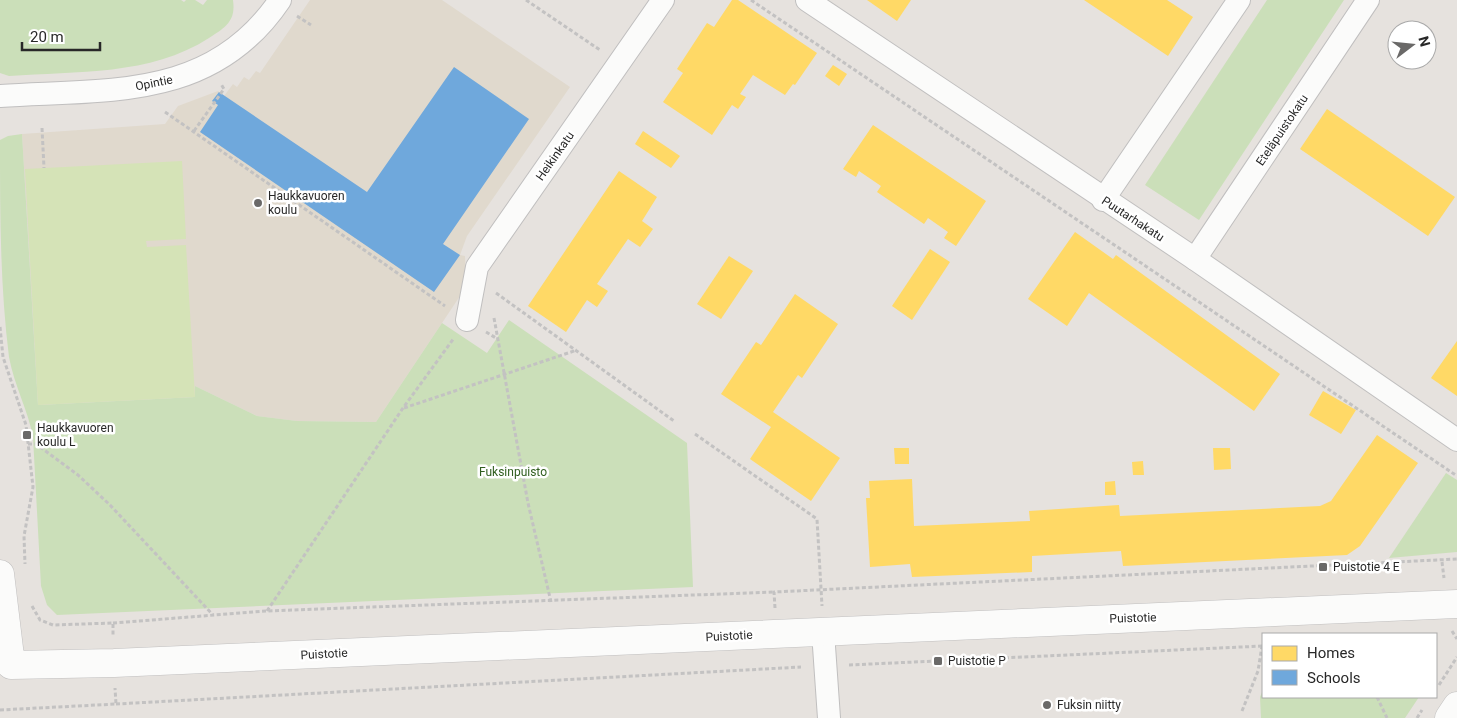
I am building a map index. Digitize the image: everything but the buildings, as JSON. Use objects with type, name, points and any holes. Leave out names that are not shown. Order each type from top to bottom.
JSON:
[{"type":"main road","points":[[5,665],[13,572]]},
{"type":"main road","name":"Puistotie","points":[[5,665],[114,663],[1457,604]]},
{"type":"main road","points":[[1449,718],[1457,706]]},
{"type":"street","name":"Heikinkatu","points":[[467,320],[478,268],[663,0]]},
{"type":"street","name":"Puutarhakatu","points":[[807,0],[1102,200],[1195,259],[1457,440]]},
{"type":"street","points":[[1102,200],[1239,0]]},
{"type":"street","name":"Eteläpuistokatu","points":[[1195,259],[1368,0]]},
{"type":"street","name":"Opintie","points":[[0,96],[126,88],[164,83],[188,75],[236,49],[287,7]]},
{"type":"street","points":[[823,632],[829,718]]},
{"type":"path","points":[[526,0],[601,50]]},
{"type":"path","points":[[751,0],[1457,476]]},
{"type":"path","points":[[287,7],[311,24]]},
{"type":"path","points":[[194,132],[224,89],[220,84]]},
{"type":"path","points":[[165,112],[437,302],[467,320],[403,408],[266,612]]},
{"type":"path","points":[[42,128],[44,168]]},
{"type":"path","points":[[474,281],[489,288],[674,421]]},
{"type":"path","points":[[0,327],[3,357],[26,425],[33,487],[24,536],[13,572]]},
{"type":"path","points":[[496,338],[528,503],[551,602]]},
{"type":"path","points":[[403,408],[577,350]]},
{"type":"path","points":[[694,434],[817,519],[823,632]]},
{"type":"path","points":[[28,444],[36,444],[78,475],[110,505],[214,615]]},
{"type":"path","points":[[31,605],[40,620],[53,626],[266,612],[821,591],[1442,562],[1457,559]]},
{"type":"path","points":[[774,592],[778,668]]},
{"type":"path","points":[[113,623],[114,663]]},
{"type":"path","points":[[116,704],[778,668],[1262,646]]},
{"type":"path","points":[[1242,712],[1258,672],[1262,651]]},
{"type":"path","points":[[1437,688],[1457,657]]},
{"type":"path","points":[[1377,698],[1387,718]]},
{"type":"path","points":[[0,710],[87,704]]},
{"type":"shaded area","name":"Haukkavuoren koulu","points":[[310,0],[442,0],[570,87],[467,236],[460,255],[465,256],[466,287],[376,422],[297,421],[257,416],[195,386],[195,397],[38,405],[22,134],[165,124],[178,106],[218,91],[224,96],[233,84],[237,87],[244,77],[249,80],[256,71],[260,73]]},
{"type":"green space","points":[[0,0],[181,0],[184,2],[186,0],[195,0],[203,5],[207,0],[233,0],[234,7],[229,23],[225,27],[186,50],[162,59],[138,65],[87,72],[9,76],[0,73]]},
{"type":"green space","points":[[1267,0],[1344,0],[1199,220],[1145,185]]},
{"type":"green space","name":"Fuksinpuisto","points":[[22,134],[38,405],[195,397],[195,386],[257,416],[297,421],[376,422],[442,323],[487,353],[509,320],[687,443],[693,587],[57,615],[47,605],[41,586],[33,437],[9,357],[2,276],[0,140],[8,136]]},
{"type":"green space","points":[[182,161],[186,239],[146,241],[147,247],[186,245],[195,397],[38,405],[25,169]]},
{"type":"green space","points":[[1446,473],[1457,480],[1457,552],[1389,558]]},
{"type":"green space","points":[[1262,692],[1262,698],[1418,698],[1405,718],[1261,718],[1260,697]]},
{"type":"place","name":"Haukkavuoren koulu","points":[[258,203]]},
{"type":"place","name":"Haukkavuoren koulu L","points":[[27,435]]},
{"type":"place","name":"Puistotie 4 E","points":[[1323,567]]},
{"type":"place","name":"Puistotie P","points":[[938,661]]},
{"type":"place","name":"Fuksin niitty","points":[[1047,705]]}]
